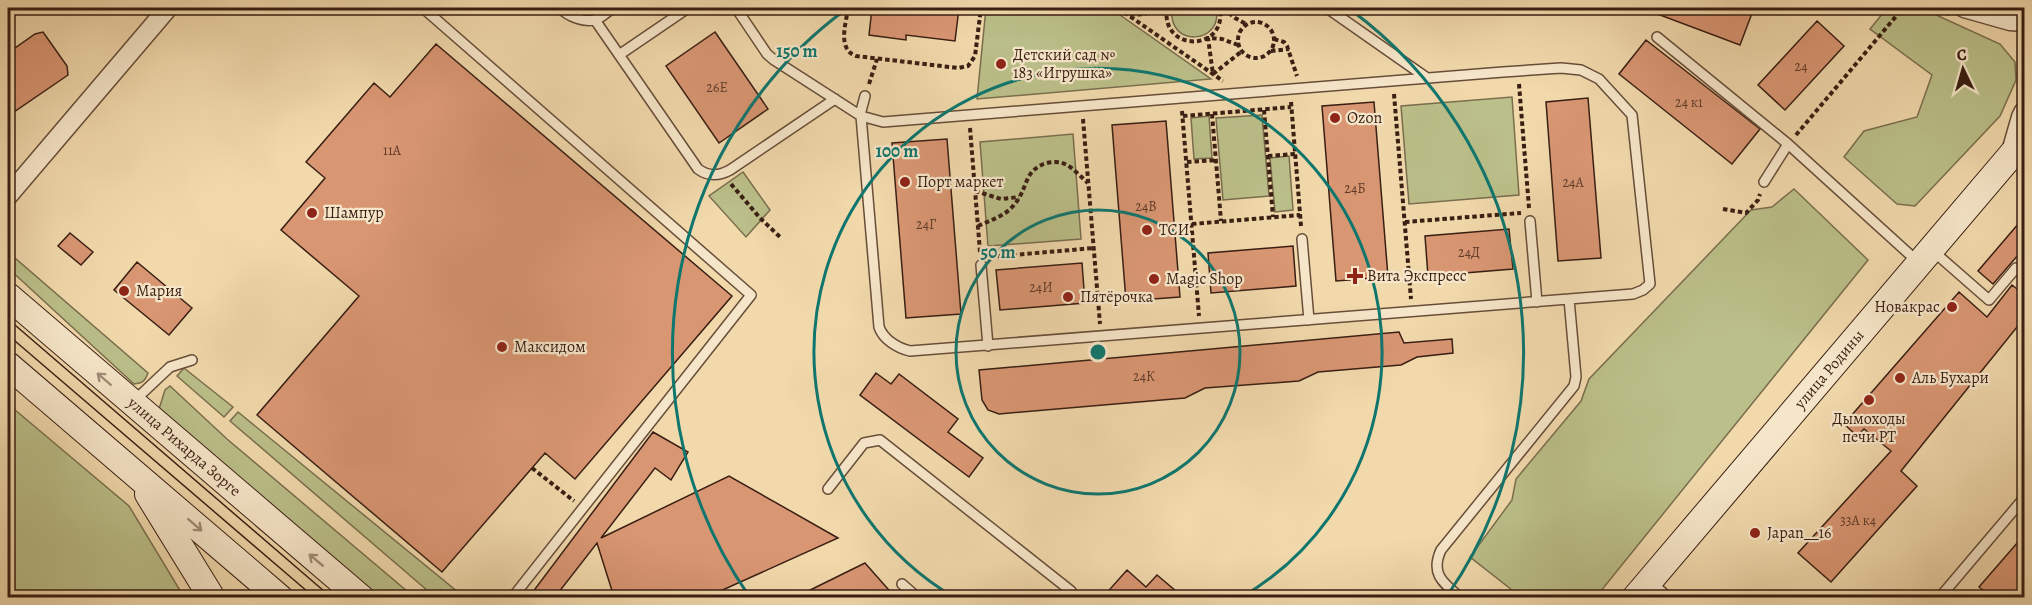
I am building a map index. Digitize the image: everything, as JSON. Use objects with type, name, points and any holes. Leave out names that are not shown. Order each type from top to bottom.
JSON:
[{"type":"main road","name":"улица Родины","points":[[1642,589],[2017,148]]},
{"type":"main road","name":"улица Рихарда Зорге","points":[[8,296],[361,597]]},
{"type":"main road","points":[[8,365],[280,597]]},
{"type":"main road","points":[[135,473],[212,597]]},
{"type":"street","points":[[8,196],[168,8]]},
{"type":"street","points":[[1964,8],[2017,22],[2025,36]]},
{"type":"street","points":[[2017,148],[2021,117],[2025,111]]},
{"type":"lane","points":[[423,8],[751,295],[512,597]]},
{"type":"lane","points":[[560,8],[578,18],[595,20],[613,8]]},
{"type":"lane","points":[[619,55],[688,8]]},
{"type":"lane","points":[[736,8],[771,57],[860,116],[883,122],[1518,71],[1572,68],[1589,73],[1599,79],[1632,116],[1650,284],[1633,294],[913,352],[902,349],[885,338],[878,322],[860,116],[865,96]]},
{"type":"lane","points":[[1327,8],[1427,78]]},
{"type":"lane","points":[[595,20],[698,169],[708,175],[724,173],[834,99]]},
{"type":"lane","points":[[1658,37],[1925,257],[1989,300],[2016,268],[2025,275]]},
{"type":"lane","points":[[1764,182],[1788,144]]},
{"type":"lane","points":[[1530,221],[1537,302]]},
{"type":"lane","points":[[1302,239],[1309,320]]},
{"type":"lane","points":[[981,265],[988,346]]},
{"type":"lane","points":[[1461,597],[1440,578],[1436,567],[1437,559],[1441,549],[1574,386],[1576,377],[1569,299]]},
{"type":"lane","points":[[132,403],[170,367],[192,360]]},
{"type":"lane","points":[[828,489],[864,443],[880,440],[1071,591],[1065,597]]},
{"type":"lane","points":[[1942,597],[2025,498]]},
{"type":"lane","points":[[902,584],[918,597]]},
{"type":"lane","points":[[1642,589],[1669,597]]},
{"type":"path","points":[[848,8],[844,40],[846,50],[856,56],[963,68],[972,62],[975,56],[981,8]]},
{"type":"path","points":[[1118,8],[1241,93]]},
{"type":"path","points":[[1126,13],[1137,16],[1154,8]]},
{"type":"path","points":[[1167,8],[1167,22],[1177,36],[1192,42],[1208,38],[1222,39],[1238,45]]},
{"type":"path","points":[[1208,38],[1219,26],[1222,8]]},
{"type":"path","points":[[1222,8],[1246,24]]},
{"type":"path","points":[[1788,144],[1903,8]]},
{"type":"path","points":[[1271,51],[1274,39],[1273,32],[1268,26],[1261,22],[1246,24],[1238,37],[1238,45],[1241,51],[1253,58],[1259,58],[1271,51],[1289,49]]},
{"type":"path","points":[[1208,38],[1213,74]]},
{"type":"path","points":[[1274,39],[1284,42],[1289,49],[1301,88]]},
{"type":"path","points":[[1213,74],[1241,51]]},
{"type":"path","points":[[865,96],[877,59]]},
{"type":"path","points":[[1405,222],[1530,212],[1518,71]]},
{"type":"path","points":[[1393,81],[1412,312]]},
{"type":"path","points":[[1290,90],[1302,239]]},
{"type":"path","points":[[1181,98],[1200,329]]},
{"type":"path","points":[[1082,106],[1101,337]]},
{"type":"path","points":[[1183,116],[1291,108]]},
{"type":"path","points":[[1264,110],[1273,217]]},
{"type":"path","points":[[1212,114],[1221,221]]},
{"type":"path","points":[[969,115],[981,257],[1094,248]]},
{"type":"path","points":[[1268,156],[1295,154]]},
{"type":"path","points":[[1186,162],[1216,160]]},
{"type":"path","points":[[978,226],[1006,213],[1020,197],[1033,170],[1050,162],[1066,165],[1088,183]]},
{"type":"path","points":[[724,173],[749,206],[780,237]]},
{"type":"path","points":[[1723,209],[1746,213],[1758,200],[1764,182]]},
{"type":"path","points":[[975,191],[1001,199],[1020,197]]},
{"type":"path","points":[[1192,224],[1300,215]]},
{"type":"path","points":[[532,468],[583,507]]},
{"type":"green space","points":[[986,8],[1110,8],[1211,79],[977,99]]},
{"type":"green space","points":[[1172,8],[1216,8],[1216,20],[1212,29],[1204,35],[1186,36],[1178,30],[1173,21]]},
{"type":"green space","points":[[1887,8],[1921,8],[2000,44],[2015,62],[2016,80],[2000,116],[1915,206],[1897,204],[1844,157],[1864,131],[1917,117],[1932,75],[1870,29]]},
{"type":"green space","points":[[1512,97],[1519,195],[1409,204],[1401,106]]},
{"type":"green space","points":[[1262,115],[1269,196],[1223,200],[1216,118]]},
{"type":"green space","points":[[1209,116],[1212,158],[1194,159],[1191,118]]},
{"type":"green space","points":[[1073,134],[1081,239],[988,246],[980,142]]},
{"type":"green space","points":[[1289,156],[1293,210],[1275,212],[1270,158]]},
{"type":"green space","points":[[743,172],[770,210],[746,237],[709,196]]},
{"type":"green space","points":[[1794,189],[1868,260],[1596,597],[1521,597],[1470,557],[1512,500],[1516,479],[1581,401],[1589,379],[1751,210],[1772,207]]},
{"type":"green space","points":[[8,252],[148,373],[145,380],[134,384],[8,268]]},
{"type":"green space","points":[[184,368],[233,407],[224,417],[177,376]]},
{"type":"green space","points":[[170,386],[227,439],[414,597],[382,597],[354,577],[159,409],[165,390]]},
{"type":"green space","points":[[8,404],[129,506],[184,597],[8,597]]},
{"type":"green space","points":[[238,412],[464,597],[435,597],[230,421]]},
{"type":"building","points":[[872,8],[959,8],[955,41],[906,35],[906,40],[869,35]]},
{"type":"building","points":[[1644,8],[1754,8],[1740,45]]},
{"type":"building","points":[[1817,21],[1844,46],[1785,110],[1758,85]]},
{"type":"building","points":[[43,32],[67,66],[68,75],[8,116],[8,53],[35,34]]},
{"type":"building","points":[[715,32],[768,109],[719,143],[666,66]]},
{"type":"building","points":[[1646,40],[1760,129],[1732,164],[1619,74]]},
{"type":"building","name":"Максидом","points":[[436,44],[732,296],[575,479],[545,453],[442,572],[257,415],[359,296],[281,230],[325,178],[306,162],[374,83],[390,97]]},
{"type":"building","points":[[1588,98],[1601,258],[1558,261],[1546,102]]},
{"type":"building","points":[[1374,102],[1388,277],[1336,281],[1322,106]]},
{"type":"building","points":[[1166,121],[1180,297],[1126,301],[1112,125]]},
{"type":"building","points":[[947,139],[961,314],[906,318],[892,143]]},
{"type":"building","points":[[2025,216],[2025,247],[1993,284],[1978,271]]},
{"type":"building","points":[[1509,229],[1513,269],[1428,276],[1425,236]]},
{"type":"building","points":[[70,233],[93,252],[81,265],[58,246]]},
{"type":"building","points":[[1293,246],[1296,286],[1211,293],[1208,253]]},
{"type":"building","points":[[137,262],[192,308],[169,335],[114,290]]},
{"type":"building","points":[[1082,263],[1085,303],[1000,310],[996,270]]},
{"type":"building","points":[[2012,285],[2025,295],[2025,333],[2017,327],[1901,471],[1917,486],[1831,582],[1798,553],[1891,451],[1864,429],[1857,436],[1844,424],[1959,292],[1987,317]]},
{"type":"building","points":[[1399,332],[1404,343],[1452,339],[1453,353],[1417,357],[1401,365],[1318,372],[1299,381],[1205,388],[1185,398],[999,414],[988,410],[982,400],[979,370]]},
{"type":"building","points":[[876,373],[891,384],[899,374],[958,419],[948,432],[983,458],[969,477],[860,395]]},
{"type":"building","points":[[653,432],[688,452],[671,480],[655,468],[601,538],[729,476],[838,538],[707,597],[614,597],[597,543],[555,597],[529,597]]},
{"type":"building","points":[[2025,534],[2025,597],[1992,597],[1979,587]]},
{"type":"building","points":[[865,563],[895,597],[796,597]]},
{"type":"building","points":[[1127,570],[1146,587],[1157,575],[1183,597],[1103,597]]},
{"type":"tram line","points":[[8,319],[332,598]]},
{"type":"tram line","points":[[8,335],[315,598]]},
{"type":"place","name":"Детский сад № 183 «Игрушка»","points":[[1001,64]]},
{"type":"place","name":"Ozon","points":[[1335,118]]},
{"type":"place","name":"Порт маркет","points":[[905,182]]},
{"type":"place","name":"Шампур","points":[[312,213]]},
{"type":"place","name":"ТСИ","points":[[1147,230]]},
{"type":"place","name":"Вита Экспресс","points":[[1355,276]]},
{"type":"place","name":"Magic Shop","points":[[1154,279]]},
{"type":"place","name":"Мария","points":[[124,291]]},
{"type":"place","name":"Пятёрочка","points":[[1068,297]]},
{"type":"place","name":"Новакрас","points":[[1952,307]]},
{"type":"place","name":"Максидом","points":[[502,347]]},
{"type":"place","name":"Аль Бухари","points":[[1900,378]]},
{"type":"place","name":"Дымоходы печи РТ","points":[[1869,400]]},
{"type":"place","name":"Japan__16","points":[[1755,533]]}]
